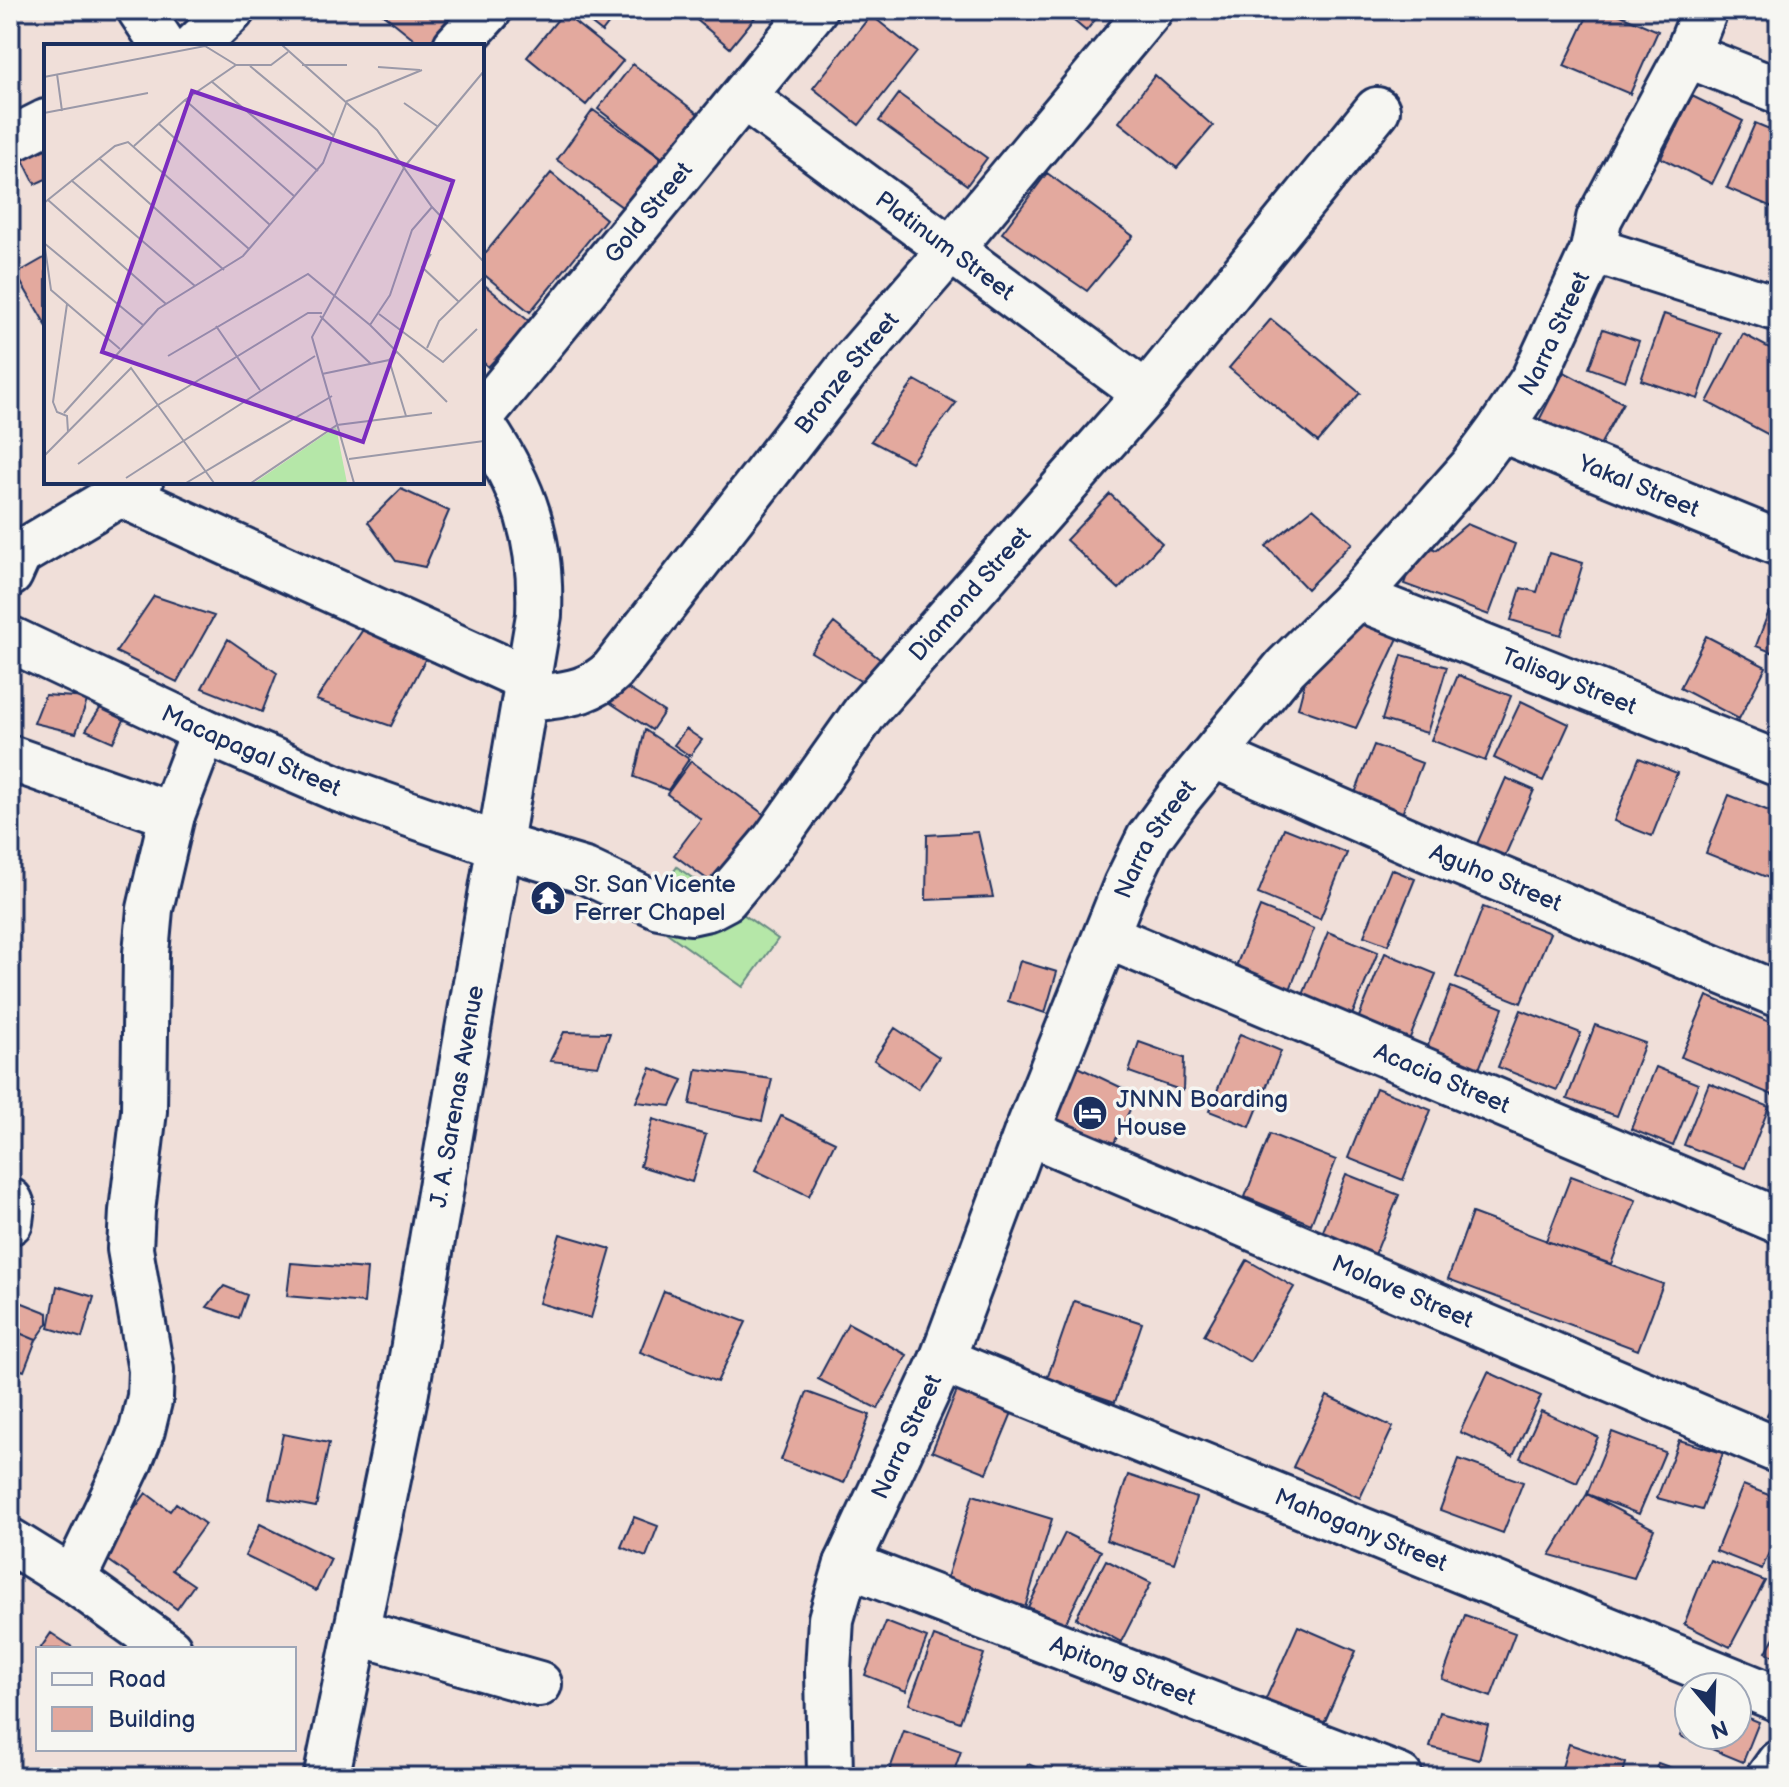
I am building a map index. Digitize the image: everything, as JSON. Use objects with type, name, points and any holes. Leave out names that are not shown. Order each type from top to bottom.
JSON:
[{"type":"street","points":[[140,10],[163,44]]},
{"type":"street","points":[[197,44],[232,10]]},
{"type":"street","points":[[458,44],[489,10]]},
{"type":"street","name":"Gold Street","points":[[484,413],[814,10]]},
{"type":"street","name":"Bronze Street","points":[[528,690],[579,691],[599,684],[613,670],[854,361],[1150,10]]},
{"type":"street","name":"Narra Street","points":[[830,1777],[828,1670],[831,1619],[847,1564],[942,1360],[1027,1132],[1126,885],[1149,838],[1286,667],[1357,597],[1472,467],[1500,429],[1534,378],[1593,250],[1599,219],[1687,55],[1705,10]]},
{"type":"street","points":[[1687,55],[1779,91]]},
{"type":"street","name":"Platinum Street","points":[[744,97],[1146,394]]},
{"type":"street","name":"Diamond Street","points":[[498,845],[585,871],[674,910],[690,912],[708,908],[725,899],[774,841],[866,711],[1146,394],[1377,110]]},
{"type":"street","points":[[10,140],[44,123]]},
{"type":"street","points":[[1593,250],[1779,309]]},
{"type":"street","name":"J. A. Sarenas Avenue","points":[[319,1769],[356,1632],[406,1392],[539,615],[540,577],[535,535],[504,457],[484,428]]},
{"type":"street","name":"Yakal Street","points":[[1500,429],[1779,543]]},
{"type":"street","points":[[13,557],[130,488],[528,690]]},
{"type":"street","name":"Talisay Street","points":[[1357,597],[1779,764]]},
{"type":"street","name":"Macapagal Street","points":[[10,639],[204,731],[341,790],[498,845]]},
{"type":"street","points":[[73,1580],[129,1463],[150,1397],[149,1355],[130,1249],[144,1111],[143,1022],[147,938],[150,909],[172,815],[204,731]]},
{"type":"street","name":"Aguho Street","points":[[1215,756],[1413,843],[1779,995]]},
{"type":"street","points":[[10,758],[172,815]]},
{"type":"street","name":"Acacia Street","points":[[1107,936],[1779,1221]]},
{"type":"street","name":"Molave Street","points":[[1027,1132],[1779,1451]]},
{"type":"street","points":[[10,1201],[10,1222]]},
{"type":"street","name":"Mahogany Street","points":[[942,1360],[1779,1699]]},
{"type":"street","points":[[10,1541],[73,1580],[166,1647]]},
{"type":"street","name":"Apitong Street","points":[[847,1564],[1400,1777]]},
{"type":"street","points":[[356,1632],[539,1684]]},
{"type":"street","points":[[1769,1777],[1779,1763]]},
{"type":"green space","points":[[677,867],[778,939],[743,987],[642,915]]},
{"type":"building","points":[[378,10],[456,10],[430,44],[420,44]]},
{"type":"building","points":[[574,10],[619,10],[602,32]]},
{"type":"building","points":[[685,10],[761,10],[730,48]]},
{"type":"building","points":[[1061,10],[1103,10],[1086,31]]},
{"type":"building","points":[[1590,10],[1609,10],[1658,31],[1630,94],[1564,66]]},
{"type":"building","points":[[563,13],[623,61],[586,105],[527,57]]},
{"type":"building","points":[[871,15],[917,52],[859,125],[813,88]]},
{"type":"building","points":[[633,64],[706,120],[672,165],[598,109]]},
{"type":"building","points":[[1155,75],[1213,126],[1177,168],[1119,122]]},
{"type":"building","points":[[899,94],[987,158],[967,185],[879,121]]},
{"type":"building","points":[[1692,96],[1743,121],[1712,184],[1661,158]]},
{"type":"building","points":[[593,110],[665,161],[629,212],[557,160]]},
{"type":"building","points":[[1755,123],[1779,133],[1779,210],[1727,188]]},
{"type":"building","points":[[44,144],[44,180],[35,184],[21,156]]},
{"type":"building","points":[[551,173],[606,219],[530,312],[484,275],[484,255]]},
{"type":"building","points":[[1047,173],[1133,236],[1087,291],[1002,233]]},
{"type":"building","points":[[44,258],[44,322],[16,274]]},
{"type":"building","points":[[484,285],[530,322],[488,367],[484,363]]},
{"type":"building","points":[[1664,314],[1720,333],[1698,399],[1641,380]]},
{"type":"building","points":[[1271,319],[1360,393],[1318,442],[1229,368]]},
{"type":"building","points":[[1603,329],[1639,341],[1625,381],[1589,368]]},
{"type":"building","points":[[1743,334],[1779,353],[1779,417],[1769,435],[1707,402]]},
{"type":"building","points":[[1564,372],[1623,403],[1593,458],[1535,428]]},
{"type":"building","points":[[915,380],[956,403],[911,462],[871,441]]},
{"type":"building","points":[[401,489],[449,511],[425,567],[396,561],[368,522]]},
{"type":"building","points":[[1110,494],[1162,543],[1119,589],[1066,540]]},
{"type":"building","points":[[1313,508],[1352,543],[1307,589],[1266,546]]},
{"type":"building","points":[[1467,524],[1515,544],[1489,615],[1404,584],[1419,541],[1436,550]]},
{"type":"building","points":[[1549,553],[1583,563],[1561,635],[1511,620],[1521,588],[1537,592]]},
{"type":"building","points":[[1779,584],[1779,655],[1756,646]]},
{"type":"building","points":[[154,596],[214,616],[177,682],[116,652]]},
{"type":"building","points":[[1354,621],[1399,636],[1356,728],[1298,708],[1311,658]]},
{"type":"building","points":[[834,623],[886,664],[869,686],[811,652]]},
{"type":"building","points":[[364,628],[428,654],[391,726],[316,700]]},
{"type":"building","points":[[1706,636],[1766,667],[1739,719],[1680,688]]},
{"type":"building","points":[[228,639],[277,673],[262,712],[202,688]]},
{"type":"building","points":[[1402,655],[1447,667],[1427,733],[1382,720]]},
{"type":"building","points":[[1458,675],[1511,696],[1485,761],[1431,740]]},
{"type":"building","points":[[621,684],[664,712],[652,730],[609,702]]},
{"type":"building","points":[[45,695],[88,698],[76,733],[34,723]]},
{"type":"building","points":[[107,698],[128,712],[113,742],[86,730]]},
{"type":"building","points":[[1521,701],[1569,724],[1543,781],[1494,758]]},
{"type":"building","points":[[686,729],[702,740],[690,756],[674,745]]},
{"type":"building","points":[[645,730],[689,759],[668,790],[634,777]]},
{"type":"building","points":[[1374,745],[1422,763],[1398,824],[1350,806]]},
{"type":"building","points":[[1639,758],[1677,773],[1652,836],[1614,821]]},
{"type":"building","points":[[691,761],[777,824],[715,885],[674,855],[701,819],[667,794]]},
{"type":"building","points":[[1506,778],[1534,790],[1504,858],[1476,846]]},
{"type":"building","points":[[1729,795],[1779,815],[1779,882],[1706,853]]},
{"type":"building","points":[[1284,828],[1347,853],[1320,919],[1258,894]]},
{"type":"building","points":[[978,832],[993,897],[926,900],[927,835]]},
{"type":"building","points":[[1391,869],[1415,879],[1388,945],[1364,936]]},
{"type":"building","points":[[1260,907],[1314,929],[1287,997],[1232,976]]},
{"type":"building","points":[[1483,907],[1550,933],[1521,1003],[1456,977]]},
{"type":"building","points":[[1328,932],[1378,952],[1348,1025],[1299,1005]]},
{"type":"building","points":[[1385,953],[1436,974],[1403,1055],[1352,1034]]},
{"type":"building","points":[[1020,961],[1057,972],[1045,1013],[1008,1001]]},
{"type":"building","points":[[1451,987],[1503,1008],[1477,1074],[1425,1053]]},
{"type":"building","points":[[1707,996],[1779,1026],[1779,1087],[1775,1096],[1681,1057]]},
{"type":"building","points":[[1521,1010],[1581,1033],[1557,1090],[1498,1067]]},
{"type":"building","points":[[1595,1025],[1645,1043],[1617,1116],[1567,1099]]},
{"type":"building","points":[[895,1028],[939,1057],[918,1089],[874,1060]]},
{"type":"building","points":[[564,1032],[610,1033],[598,1066],[550,1061]]},
{"type":"building","points":[[1240,1034],[1281,1051],[1250,1127],[1209,1111]]},
{"type":"building","points":[[1139,1042],[1184,1058],[1183,1091],[1129,1072]]},
{"type":"building","name":"JNNN Boarding House","points":[[1074,1065],[1137,1095],[1106,1160],[1042,1130]]},
{"type":"building","points":[[1656,1067],[1698,1084],[1673,1146],[1631,1129]]},
{"type":"building","points":[[651,1068],[683,1080],[671,1106],[636,1102]]},
{"type":"building","points":[[697,1069],[772,1079],[762,1121],[690,1104]]},
{"type":"building","points":[[1709,1083],[1769,1107],[1745,1168],[1684,1145]]},
{"type":"building","points":[[1376,1088],[1431,1110],[1403,1180],[1348,1158]]},
{"type":"building","points":[[781,1116],[835,1142],[809,1196],[755,1170]]},
{"type":"building","points":[[653,1119],[706,1135],[692,1182],[640,1166]]},
{"type":"building","points":[[1270,1134],[1336,1160],[1311,1224],[1245,1197]]},
{"type":"building","points":[[1346,1174],[1399,1195],[1370,1267],[1317,1246]]},
{"type":"building","points":[[1571,1176],[1636,1200],[1611,1264],[1546,1241]]},
{"type":"building","points":[[1472,1213],[1663,1284],[1638,1350],[1448,1279]]},
{"type":"building","points":[[560,1234],[611,1249],[591,1318],[539,1303]]},
{"type":"building","points":[[1247,1260],[1294,1287],[1250,1362],[1204,1335]]},
{"type":"building","points":[[291,1263],[367,1269],[364,1303],[287,1296]]},
{"type":"building","points":[[57,1286],[94,1297],[82,1338],[49,1328]]},
{"type":"building","points":[[224,1286],[247,1295],[239,1318],[207,1307]]},
{"type":"building","points":[[664,1291],[746,1322],[717,1382],[640,1352]]},
{"type":"building","points":[[10,1298],[48,1313],[48,1323],[36,1340],[10,1329]]},
{"type":"building","points":[[1074,1301],[1142,1323],[1115,1402],[1047,1379]]},
{"type":"building","points":[[848,1323],[907,1355],[878,1409],[818,1379]]},
{"type":"building","points":[[10,1329],[36,1340],[24,1371],[10,1366]]},
{"type":"building","points":[[1488,1372],[1541,1396],[1513,1456],[1460,1432]]},
{"type":"building","points":[[961,1381],[1016,1403],[987,1473],[932,1451]]},
{"type":"building","points":[[1779,1385],[1779,1421],[1767,1416]]},
{"type":"building","points":[[807,1392],[870,1415],[844,1483],[781,1460]]},
{"type":"building","points":[[1327,1396],[1393,1427],[1360,1498],[1293,1467]]},
{"type":"building","points":[[1541,1411],[1598,1437],[1577,1483],[1520,1458]]},
{"type":"building","points":[[1612,1432],[1665,1452],[1639,1514],[1587,1494]]},
{"type":"building","points":[[283,1434],[329,1443],[316,1507],[269,1498]]},
{"type":"building","points":[[1679,1440],[1723,1453],[1702,1510],[1657,1498]]},
{"type":"building","points":[[1459,1459],[1523,1482],[1503,1533],[1440,1510]]},
{"type":"building","points":[[1128,1475],[1196,1498],[1174,1563],[1106,1540]]},
{"type":"building","points":[[1743,1485],[1779,1499],[1779,1529],[1762,1569],[1716,1551]]},
{"type":"building","points":[[146,1493],[170,1511],[176,1503],[205,1524],[172,1570],[194,1585],[177,1609],[101,1555]]},
{"type":"building","points":[[1587,1494],[1654,1529],[1634,1578],[1550,1555]]},
{"type":"building","points":[[973,1495],[1052,1519],[1024,1611],[944,1587]]},
{"type":"building","points":[[634,1517],[658,1526],[646,1557],[621,1547]]},
{"type":"building","points":[[260,1524],[331,1559],[316,1591],[245,1556]]},
{"type":"building","points":[[1065,1533],[1101,1551],[1065,1624],[1028,1607]]},
{"type":"building","points":[[1106,1560],[1151,1583],[1121,1642],[1076,1618]]},
{"type":"building","points":[[1710,1560],[1765,1581],[1730,1647],[1684,1624]]},
{"type":"building","points":[[1465,1615],[1515,1633],[1491,1697],[1442,1679]]},
{"type":"building","points":[[886,1622],[927,1638],[906,1691],[865,1675]]},
{"type":"building","points":[[1298,1626],[1356,1651],[1319,1735],[1261,1710]]},
{"type":"building","points":[[1779,1628],[1779,1659],[1766,1652]]},
{"type":"building","points":[[51,1633],[72,1647],[41,1647]]},
{"type":"building","points":[[934,1636],[984,1654],[960,1722],[909,1704]]},
{"type":"building","points":[[1440,1712],[1488,1725],[1479,1760],[1430,1747]]},
{"type":"building","points":[[1753,1720],[1759,1722],[1753,1737]]},
{"type":"building","points":[[904,1731],[961,1751],[952,1777],[887,1777]]},
{"type":"building","points":[[1569,1744],[1626,1763],[1622,1777],[1559,1777]]},
{"type":"building","points":[[1716,1751],[1747,1751],[1743,1762]]},
{"type":"building","points":[[1658,1763],[1696,1777],[1653,1777]]},
{"type":"building","points":[[1028,1764],[1059,1777],[1023,1777]]},
{"type":"place","name":"Sr. San Vicente Ferrer Chapel","points":[[548,898]]},
{"type":"place","name":"JNNN Boarding House","points":[[1090,1113]]}]
